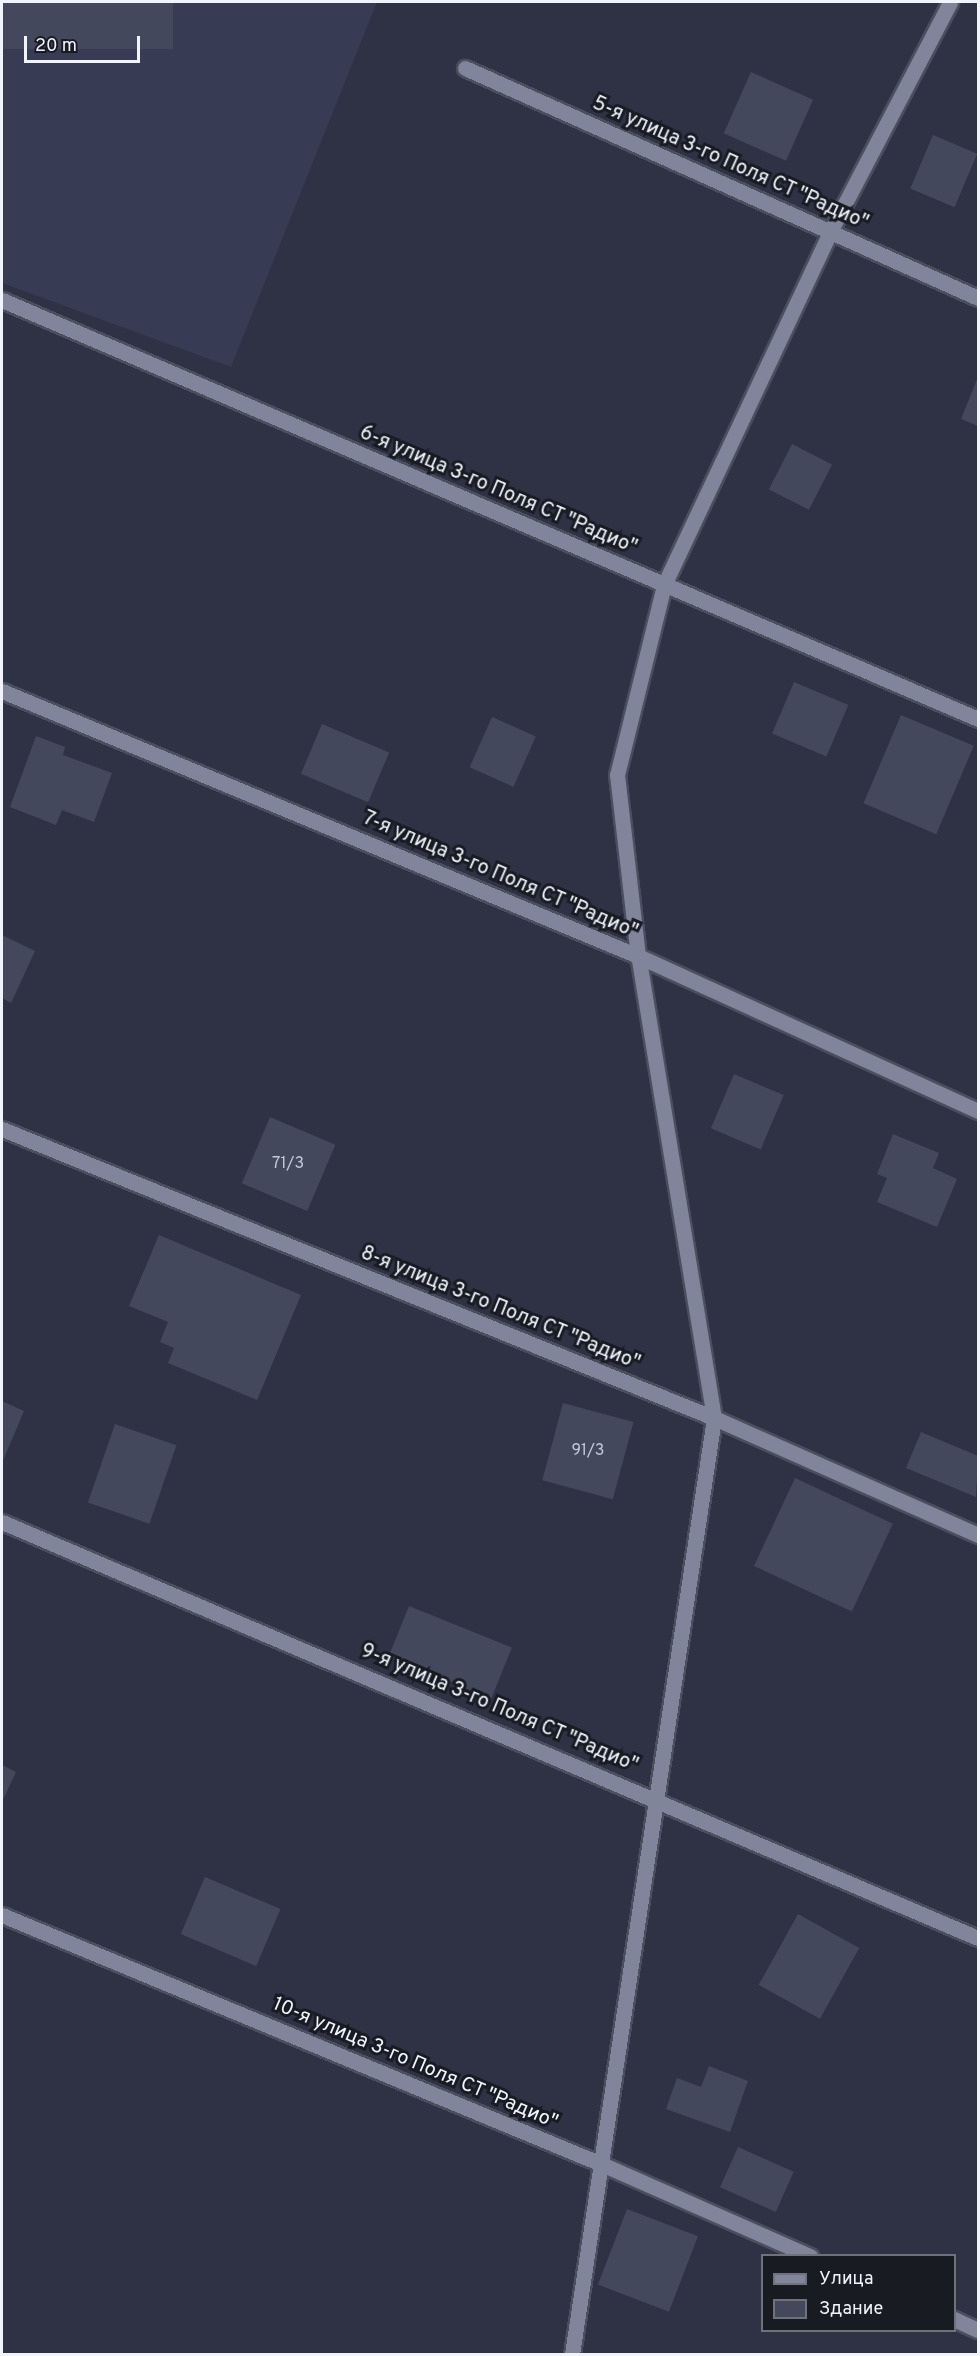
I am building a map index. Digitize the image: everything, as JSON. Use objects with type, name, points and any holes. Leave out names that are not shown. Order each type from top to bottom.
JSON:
[{"type":"street","points":[[572,2355],[599,2163],[658,1798],[714,1418],[638,956],[617,775],[664,585],[830,232],[950,2]]},
{"type":"street","name":"5-я улица 3-го Поля СТ \"Радио\"","points":[[465,68],[978,298]]},
{"type":"street","name":"6-я улица 3-го Поля СТ \"Радио\"","points":[[2,300],[978,719]]},
{"type":"street","name":"7-я улица 3-го Поля СТ \"Радио\"","points":[[2,691],[638,956],[978,1112]]},
{"type":"street","name":"8-я улица 3-го Поля СТ \"Радио\"","points":[[2,1129],[714,1418],[978,1535]]},
{"type":"street","name":"9-я улица 3-го Поля СТ \"Радио\"","points":[[2,1522],[658,1798],[978,1938]]},
{"type":"street","name":"10-я улица 3-го Поля СТ \"Радио\"","points":[[2,1915],[599,2163],[805,2254]]},
{"type":"street","points":[[956,2320],[978,2330]]},
{"type":"shaded area","points":[[2,2],[377,2],[231,367],[2,283]]},
{"type":"building","points":[[2,2],[173,2],[173,49],[2,49]]},
{"type":"building","points":[[751,72],[813,100],[786,161],[724,133]]},
{"type":"building","points":[[933,135],[977,154],[955,207],[910,188]]},
{"type":"building","points":[[978,377],[978,426],[961,419]]},
{"type":"building","points":[[792,444],[832,464],[809,510],[769,489]]},
{"type":"building","points":[[794,682],[848,705],[826,757],[772,734]]},
{"type":"building","points":[[901,715],[974,746],[936,834],[863,803]]},
{"type":"building","points":[[492,717],[536,737],[513,787],[470,767]]},
{"type":"building","points":[[322,724],[389,753],[368,802],[301,774]]},
{"type":"building","points":[[36,736],[65,747],[63,755],[112,773],[94,822],[62,810],[56,825],[10,807]]},
{"type":"building","points":[[2,935],[35,951],[11,1003],[2,998]]},
{"type":"building","points":[[734,1074],[784,1095],[761,1149],[711,1128]]},
{"type":"building","points":[[270,1117],[335,1145],[307,1211],[242,1183]]},
{"type":"building","points":[[893,1134],[939,1153],[933,1168],[957,1179],[937,1227],[877,1202],[887,1178],[877,1174]]},
{"type":"building","points":[[159,1235],[301,1295],[257,1400],[168,1363],[174,1348],[160,1342],[168,1322],[129,1306]]},
{"type":"building","points":[[2,1401],[24,1411],[2,1463]]},
{"type":"building","points":[[563,1403],[634,1422],[613,1499],[542,1480]]},
{"type":"building","points":[[115,1424],[176,1445],[149,1524],[88,1502]]},
{"type":"building","points":[[921,1432],[978,1456],[976,1497],[906,1468]]},
{"type":"building","points":[[795,1478],[893,1524],[852,1612],[754,1566]]},
{"type":"building","points":[[409,1606],[512,1648],[491,1699],[388,1657]]},
{"type":"building","points":[[2,1765],[16,1772],[2,1802]]},
{"type":"building","points":[[205,1877],[280,1909],[256,1966],[181,1934]]},
{"type":"building","points":[[798,1914],[859,1948],[820,2019],[759,1985]]},
{"type":"building","points":[[709,2066],[748,2081],[730,2132],[666,2109],[677,2078],[701,2087]]},
{"type":"building","points":[[738,2147],[794,2172],[776,2212],[720,2187]]},
{"type":"building","points":[[627,2209],[698,2236],[669,2312],[598,2285]]}]
